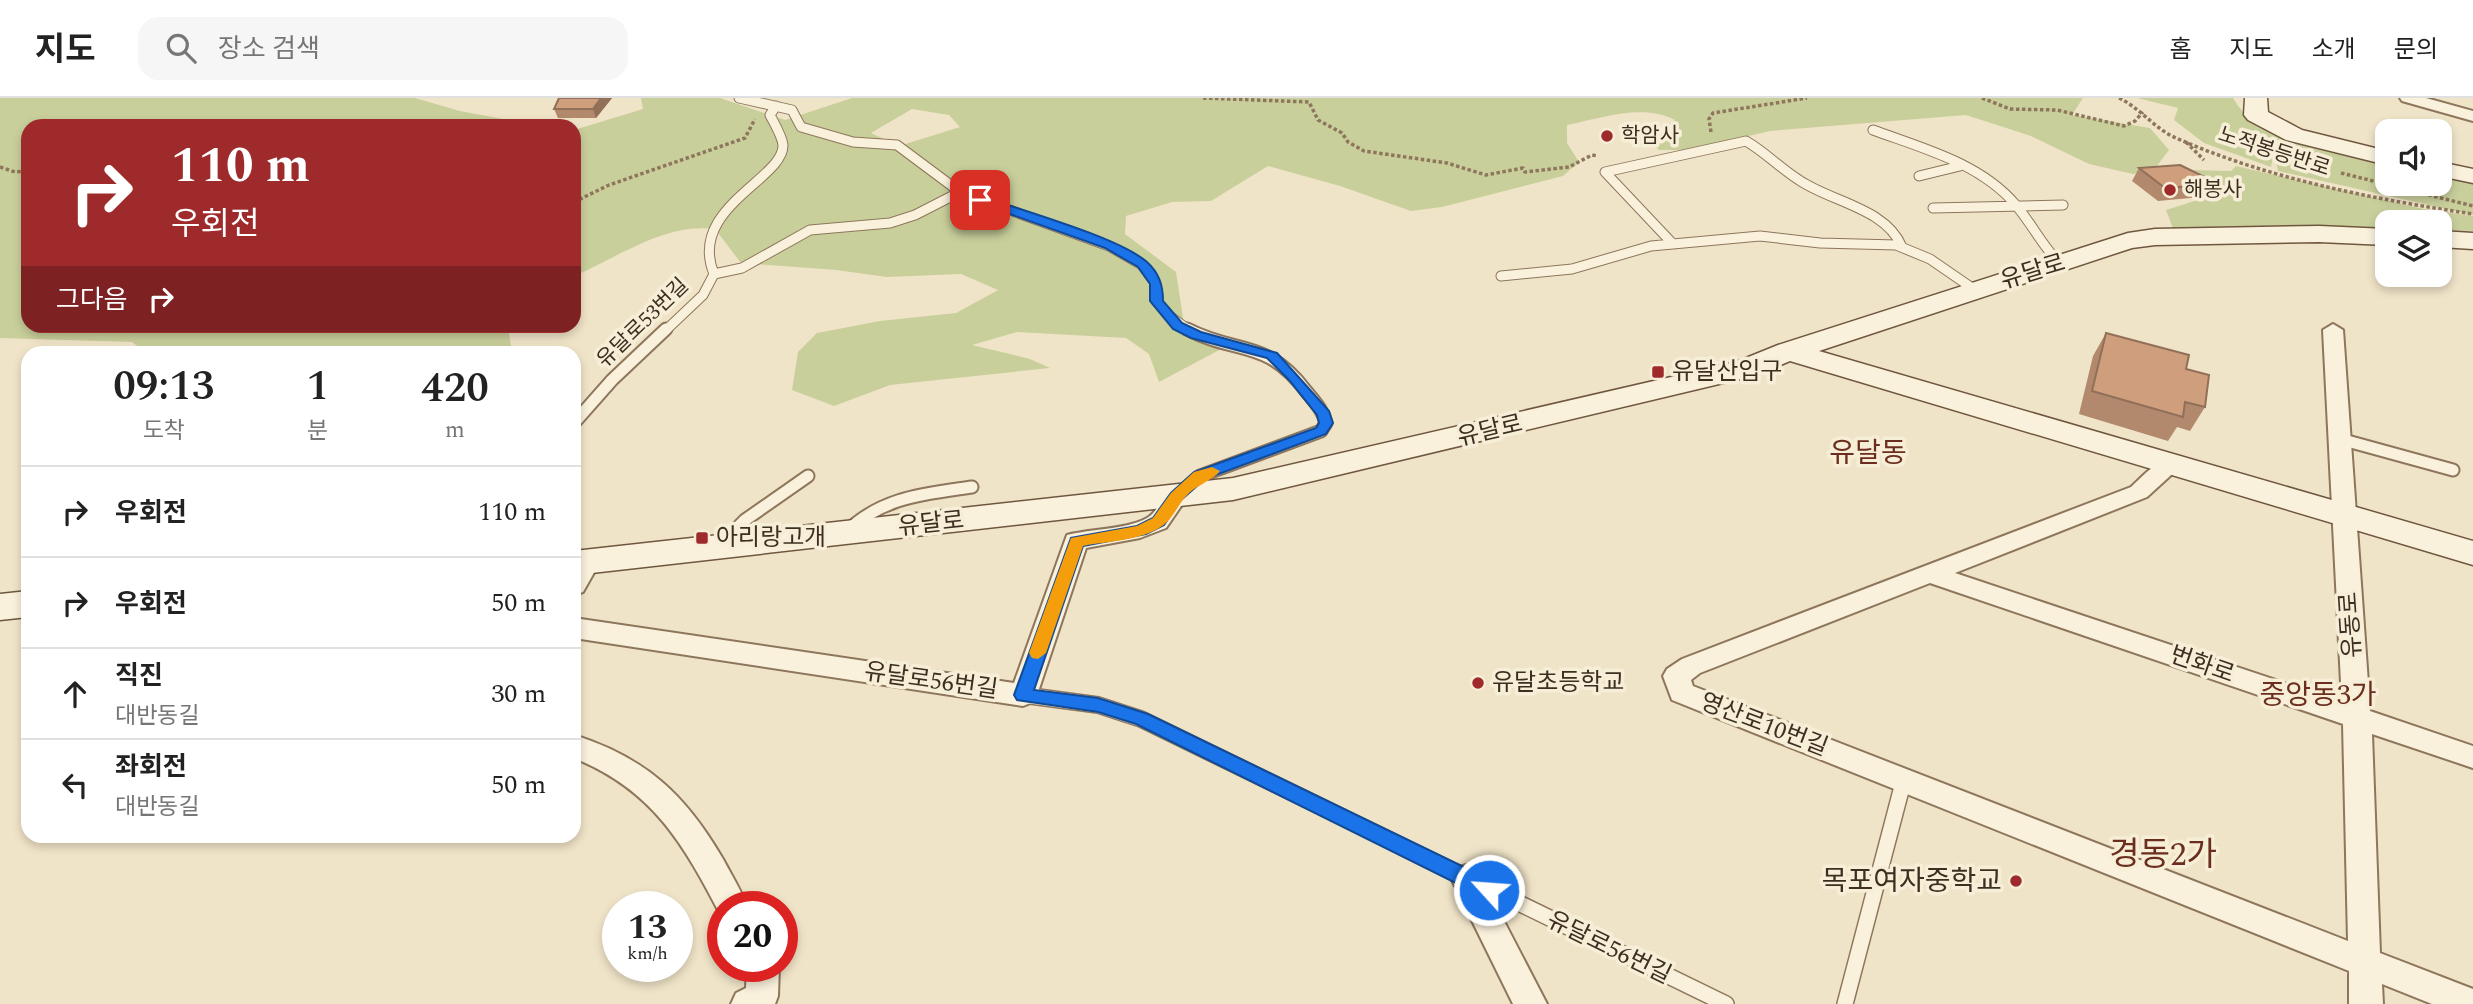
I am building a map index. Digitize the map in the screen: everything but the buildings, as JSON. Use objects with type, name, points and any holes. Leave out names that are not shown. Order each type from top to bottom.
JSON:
[{"type":"street","points":[[2256,98],[2256,115],[2294,135],[2375,155]]},
{"type":"street","points":[[2408,98],[2473,116]]},
{"type":"street","points":[[2452,172],[2473,176]]},
{"type":"street","name":"유달로","points":[[581,570],[718,547],[1234,489],[1746,369],[1788,351],[2061,265],[2110,246],[2155,237],[2319,234],[2375,236]]},
{"type":"street","points":[[2452,240],[2473,241]]},
{"type":"street","name":"유동로","points":[[2333,330],[2357,718],[2366,1004]]},
{"type":"street","points":[[1788,351],[2170,466],[2473,552]]},
{"type":"street","name":"영산로10번길","points":[[2170,466],[2139,492],[1691,666],[1676,676],[1682,693],[2471,1004]]},
{"type":"street","points":[[1023,695],[1076,541],[1140,530],[1158,522],[1176,496]]},
{"type":"street","name":"번화로","points":[[1931,574],[2473,757]]},
{"type":"street","points":[[0,607],[21,605]]},
{"type":"street","name":"유달로56번길","points":[[581,629],[1023,695]]},
{"type":"street","points":[[581,748],[611,759],[646,783],[674,808],[698,842],[724,891]]},
{"type":"street","points":[[1466,878],[1530,1004]]},
{"type":"street","points":[[748,1004],[762,996],[762,982]]},
{"type":"lane","points":[[739,98],[792,110],[801,127],[826,136],[853,142],[897,145],[960,192],[1109,246],[1142,265],[1156,284],[1156,301],[1177,326],[1196,335],[1272,356],[1324,414],[1326,423],[1321,431],[1200,476],[1176,496]]},
{"type":"lane","name":"유달로53번길","points":[[581,415],[611,380],[703,295],[714,274],[706,255],[710,234],[726,213],[781,155],[783,142],[770,115],[776,106]]},
{"type":"lane","points":[[1873,130],[1960,166],[1990,184],[2016,206],[2042,246],[2061,265]]},
{"type":"lane","points":[[1673,244],[1605,172],[1746,141],[1808,187],[1887,226],[1901,239],[1902,247]]},
{"type":"lane","points":[[1919,176],[1960,166]]},
{"type":"lane","points":[[714,274],[742,268],[810,230],[890,222],[915,215],[960,192]]},
{"type":"lane","points":[[1933,208],[2063,205]]},
{"type":"lane","points":[[1501,276],[1572,269],[1643,248],[1760,236],[1820,243],[1885,244],[1902,247],[1930,259],[1975,290]]},
{"type":"lane","points":[[2340,439],[2453,470]]},
{"type":"lane","points":[[718,547],[745,520],[808,475]]},
{"type":"lane","points":[[845,533],[857,518],[883,503],[972,487]]},
{"type":"lane","name":"유달로56번길","points":[[1023,695],[1098,705],[1142,719],[1726,1004]]},
{"type":"lane","points":[[1845,1004],[1904,779]]},
{"type":"path","points":[[1203,98],[1309,102],[1318,121],[1342,133],[1348,142],[1364,151],[1447,163],[1486,175],[1523,168],[1525,172],[1569,167],[1591,155],[1617,159],[1620,168]]},
{"type":"path","points":[[1699,150],[1712,132],[1709,120],[1713,113],[1807,98]]},
{"type":"path","points":[[1982,98],[2010,109],[2057,110],[2124,126],[2135,121],[2143,112]]},
{"type":"path","name":"노적봉등반로","points":[[2119,98],[2126,99],[2173,137],[2288,177],[2420,206],[2473,214]]},
{"type":"path","points":[[581,199],[609,185],[745,138],[757,116]]},
{"type":"path","points":[[2186,142],[2204,160]]},
{"type":"path","points":[[0,167],[21,172]]},
{"type":"path","points":[[2341,173],[2473,206]]},
{"type":"green space","points":[[0,98],[415,98],[460,111],[503,119],[21,119],[21,333],[509,333],[511,346],[137,346],[132,342],[0,338]]},
{"type":"green space","points":[[641,98],[720,98],[785,120],[852,98],[2083,98],[2072,115],[2150,128],[2169,150],[2153,171],[2133,174],[2089,164],[2031,136],[1966,115],[1770,131],[1689,150],[1659,150],[1645,137],[1675,120],[1663,115],[1636,112],[1567,125],[1567,143],[1579,162],[1563,176],[1442,207],[1411,211],[1340,186],[1268,166],[1211,201],[1172,202],[1126,216],[1125,234],[1176,272],[1184,324],[1225,347],[1159,382],[1149,354],[1126,338],[1017,332],[972,345],[1030,359],[1050,368],[890,385],[834,406],[792,390],[798,352],[817,333],[880,321],[956,313],[998,290],[961,274],[887,277],[741,263],[715,229],[678,231],[660,236],[581,273],[581,128],[643,109]],"holes":[[[912,109],[949,115],[960,127],[899,146],[871,133]]]},
{"type":"green space","points":[[2137,98],[2233,98],[2246,115],[2281,138],[2323,151],[2375,161],[2375,193],[2278,171],[2274,153],[2271,167],[2204,143],[2174,120],[2178,108]]},
{"type":"green space","points":[[2236,166],[2431,210],[2375,210],[2375,228],[2174,231],[2166,210],[2223,192],[2198,181],[2189,170],[2231,171]]},
{"type":"green space","points":[[2452,179],[2473,184],[2473,215],[2389,196],[2452,196]]},
{"type":"green space","points":[[2452,213],[2473,216],[2473,231],[2452,230]]},
{"type":"slow traffic","points":[[1038,653],[1076,541],[1140,530],[1158,522],[1176,496],[1200,476],[1212,471]]},
{"type":"place","name":"학암사","points":[[1607,136]]},
{"type":"place","name":"해봉사","points":[[2170,190]]},
{"type":"place","name":"유달산입구","points":[[1658,372]]},
{"type":"place","name":"아리랑고개","points":[[702,538]]},
{"type":"place","name":"유달초등학교","points":[[1478,683]]},
{"type":"place","name":"목포여자중학교","points":[[2016,881]]},
{"type":"district","name":"유달동","points":[[1868,453]]},
{"type":"district","name":"중앙동3가","points":[[2318,695]]},
{"type":"district","name":"경동2가","points":[[2163,855]]},
{"type":"route","points":[[980,200],[1109,246],[1142,265],[1156,284],[1156,301],[1177,326],[1196,335],[1272,356],[1294,377],[1324,414],[1326,423],[1321,431],[1200,476],[1176,496],[1158,522],[1140,530],[1076,541],[1023,695],[1098,705],[1142,719],[1489,890]]}]
